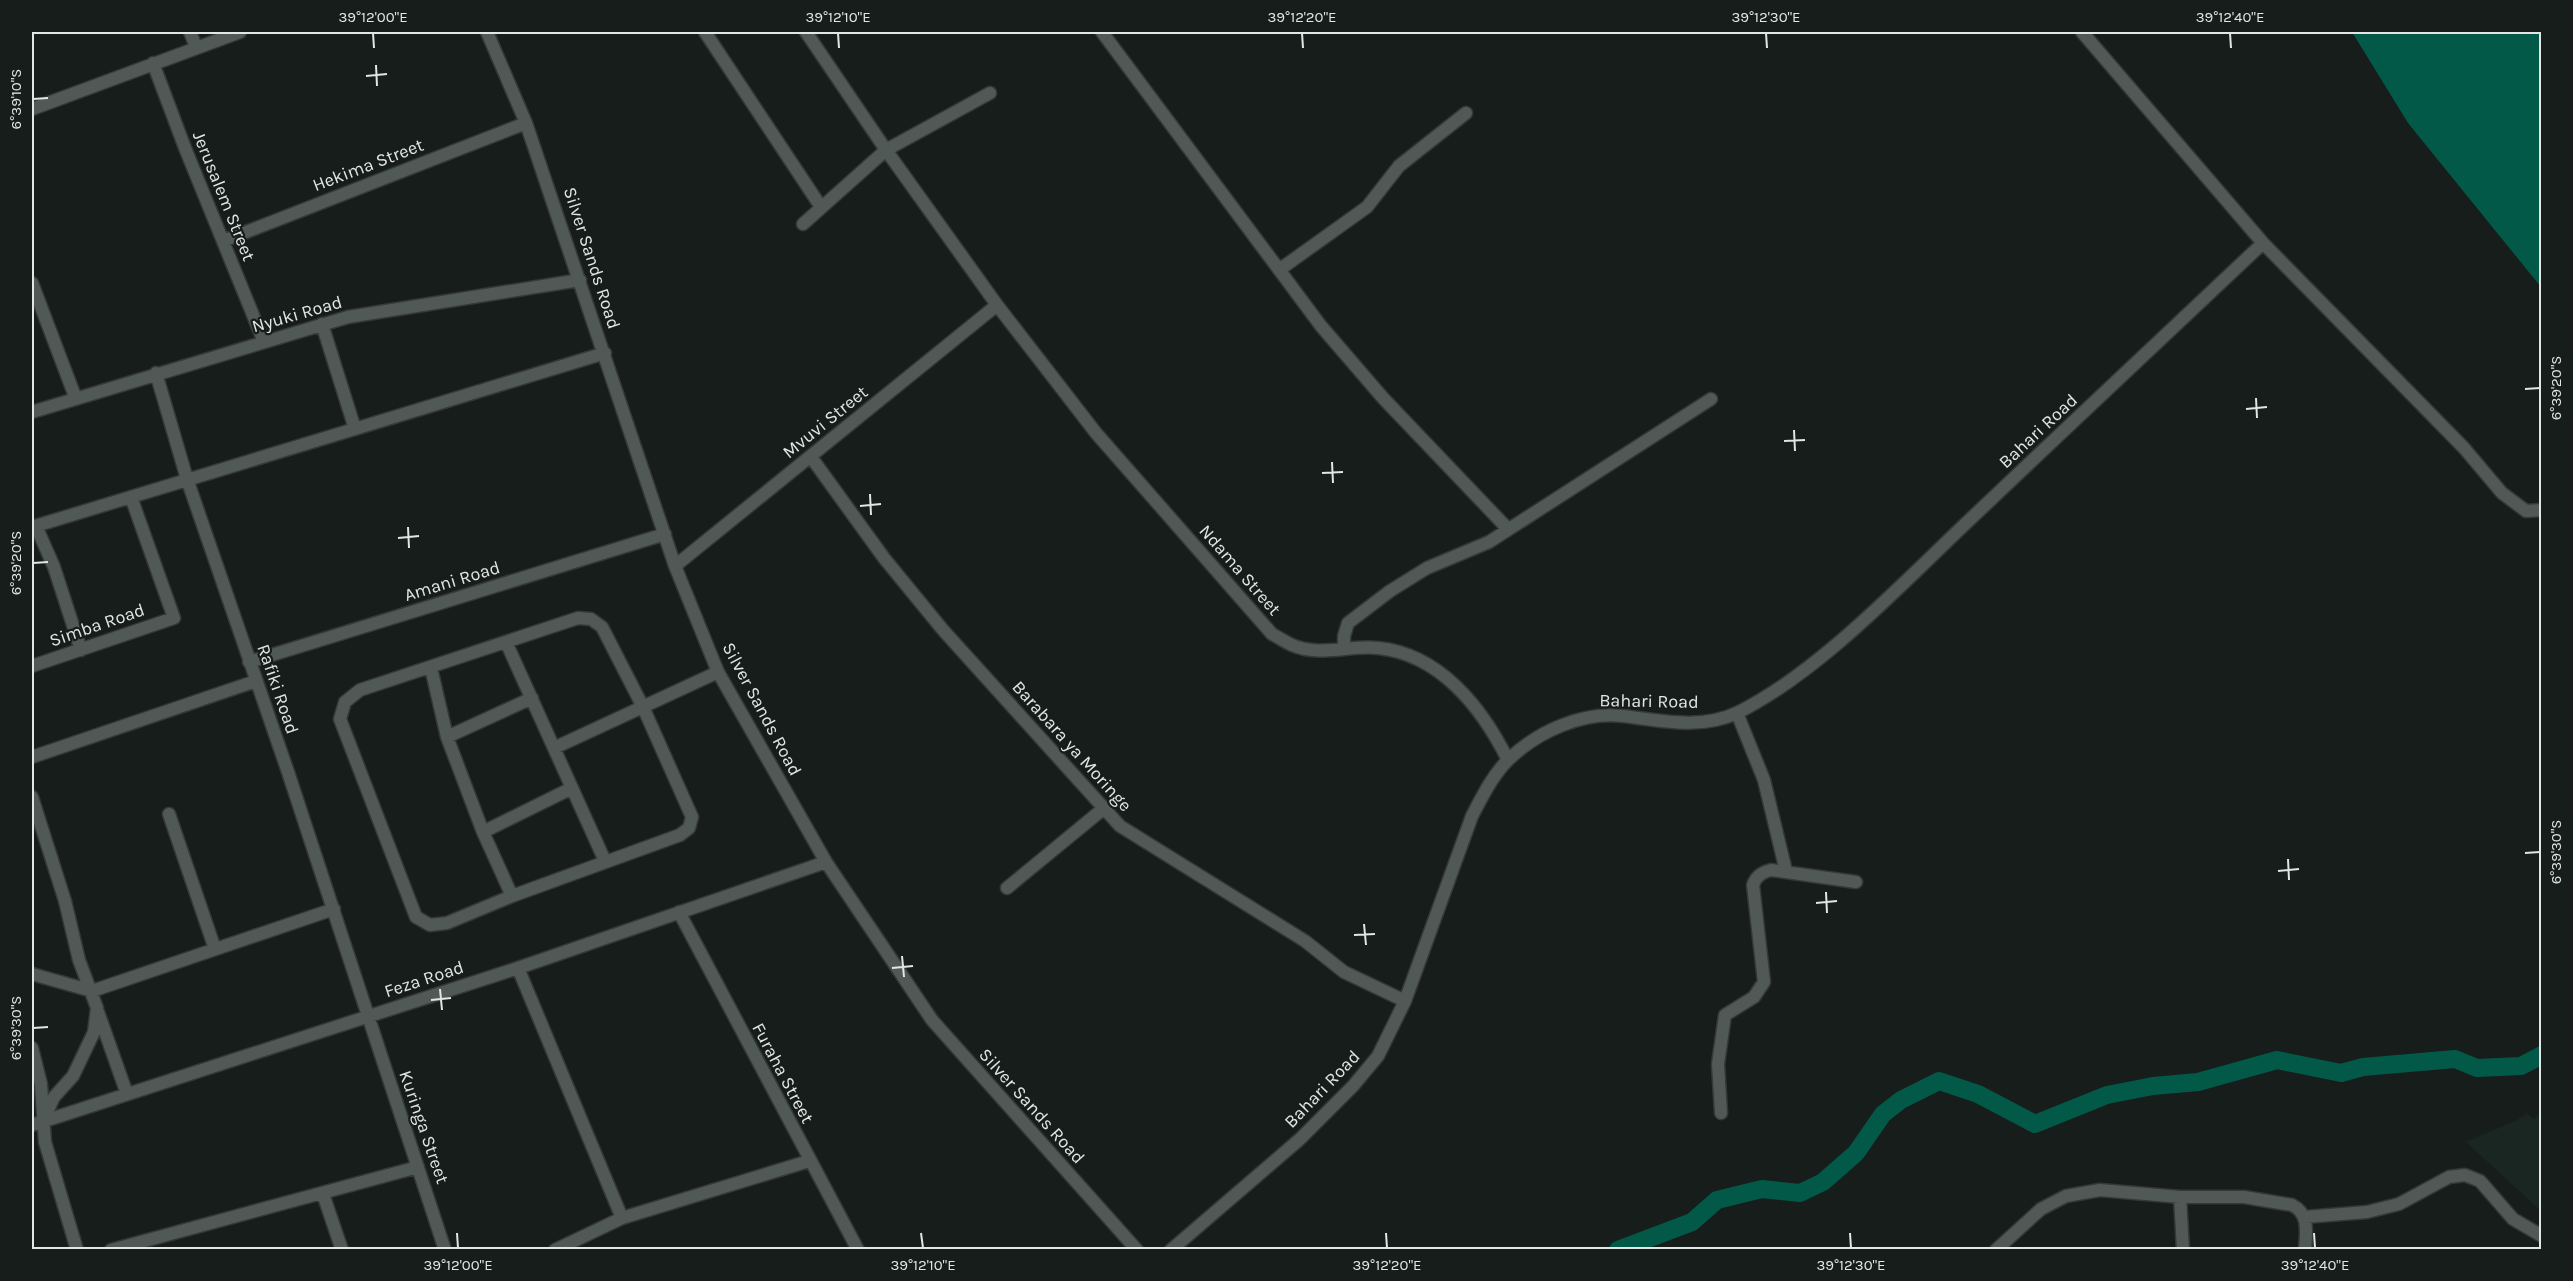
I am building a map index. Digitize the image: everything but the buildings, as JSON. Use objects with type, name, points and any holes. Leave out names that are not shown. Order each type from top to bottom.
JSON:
[{"type":"street","points":[[190,32],[196,47]]},
{"type":"street","points":[[32,109],[240,32]]},
{"type":"street","name":"Silver Sands Road","points":[[487,32],[526,123],[675,566],[718,672],[826,862],[932,1020],[1137,1250]]},
{"type":"street","points":[[705,32],[821,207]]},
{"type":"street","name":"Ndama Street","points":[[806,32],[886,150],[997,305],[1096,433],[1272,634],[1293,646],[1318,651],[1378,647],[1411,654],[1441,671],[1464,695],[1488,726],[1508,760]]},
{"type":"street","points":[[1102,32],[1321,326],[1383,398],[1508,529]]},
{"type":"street","points":[[2082,32],[2263,243],[2464,448],[2502,494],[2526,511],[2541,510]]},
{"type":"street","name":"Jerusalem Street","points":[[153,63],[264,342]]},
{"type":"street","points":[[803,224],[886,150],[990,93]]},
{"type":"street","points":[[1279,270],[1367,207],[1399,166],[1466,113]]},
{"type":"street","name":"Hekima Street","points":[[223,241],[526,123]]},
{"type":"street","name":"Bahari Road","points":[[1172,1250],[1300,1139],[1353,1086],[1378,1056],[1405,1001],[1472,816],[1486,788],[1508,760],[1544,733],[1567,722],[1620,716],[1659,723],[1696,723],[1737,713],[1794,677],[1864,619],[2263,243]]},
{"type":"street","name":"Nyuki Road","points":[[32,412],[348,317],[580,280]]},
{"type":"street","points":[[32,283],[76,399]]},
{"type":"street","name":"Mvuvi Street","points":[[675,566],[997,305]]},
{"type":"street","points":[[322,324],[355,429]]},
{"type":"street","points":[[81,650],[54,567],[34,527],[604,353]]},
{"type":"street","name":"Rafiki Road","points":[[156,374],[187,479],[334,909],[367,1016]]},
{"type":"street","points":[[1344,649],[1345,629],[1357,614],[1427,568],[1489,542],[1711,399]]},
{"type":"street","name":"Barabara ya Moringe","points":[[811,457],[884,558],[943,630],[1120,826],[1305,941],[1344,972],[1405,1001]]},
{"type":"street","name":"Simba Road","points":[[32,666],[174,618],[131,497]]},
{"type":"street","name":"Amani Road","points":[[249,662],[665,534]]},
{"type":"street","points":[[578,618],[591,619],[602,627],[643,707],[692,817],[692,822],[680,836],[605,861],[438,926],[430,925],[416,917],[340,719],[345,702],[360,690],[506,642],[578,618]]},
{"type":"street","points":[[506,642],[605,861]]},
{"type":"street","points":[[431,668],[447,737],[483,832],[512,896]]},
{"type":"street","points":[[554,748],[718,672]]},
{"type":"street","points":[[32,757],[256,681]]},
{"type":"street","points":[[447,737],[532,698]]},
{"type":"street","points":[[1737,713],[1764,780],[1786,871]]},
{"type":"street","points":[[483,832],[572,788]]},
{"type":"street","points":[[32,797],[65,901],[79,960],[127,1094]]},
{"type":"street","points":[[1007,888],[1103,809]]},
{"type":"street","points":[[169,814],[215,949]]},
{"type":"street","name":"Feza Road","points":[[38,1123],[518,968],[826,862]]},
{"type":"street","points":[[1721,1113],[1718,1064],[1725,1015],[1754,996],[1764,982],[1753,885],[1755,879],[1765,871],[1786,871],[1856,882]]},
{"type":"street","points":[[32,974],[92,991],[334,909]]},
{"type":"street","name":"Furaha Street","points":[[679,912],[858,1250]]},
{"type":"street","points":[[518,968],[622,1218]]},
{"type":"street","points":[[38,1123],[54,1097],[73,1076],[94,1032],[97,1008]]},
{"type":"street","name":"Kuringa Street","points":[[367,1016],[445,1250]]},
{"type":"street","points":[[32,1048],[41,1083],[38,1123],[77,1250]]},
{"type":"street","points":[[555,1250],[622,1218],[809,1161]]},
{"type":"street","points":[[111,1250],[418,1167]]},
{"type":"street","points":[[2305,1217],[2367,1212],[2399,1204],[2449,1177],[2465,1175],[2480,1181],[2513,1219],[2541,1236]]},
{"type":"street","points":[[1996,1250],[2041,1209],[2066,1196],[2100,1190],[2180,1197],[2244,1197],[2292,1205],[2298,1208],[2305,1217],[2305,1250]]},
{"type":"street","points":[[323,1194],[342,1250]]},
{"type":"street","points":[[2180,1197],[2183,1250]]},
{"type":"shaded area","points":[[2352,32],[2541,32],[2541,287],[2408,123]]},
{"type":"shaded area","points":[[2527,1113],[2533,1119],[2541,1114],[2541,1211],[2466,1142],[2517,1120]]},
{"type":"waterway","points":[[1618,1250],[1692,1222],[1717,1200],[1762,1189],[1800,1193],[1823,1182],[1856,1153],[1883,1114],[1901,1100],[1939,1081],[1978,1094],[2035,1124],[2107,1095],[2153,1086],[2198,1082],[2277,1060],[2341,1073],[2363,1067],[2455,1059],[2477,1068],[2521,1066],[2542,1055]]}]
